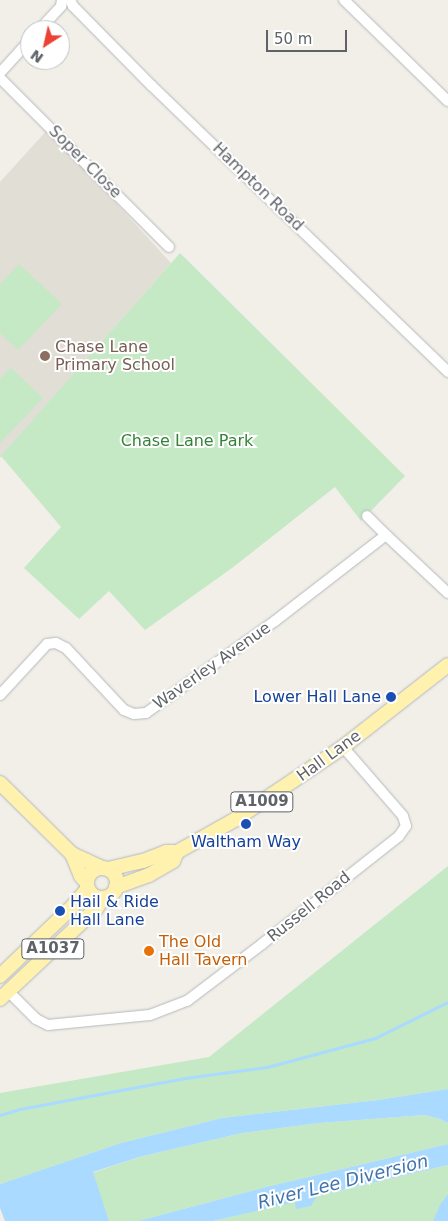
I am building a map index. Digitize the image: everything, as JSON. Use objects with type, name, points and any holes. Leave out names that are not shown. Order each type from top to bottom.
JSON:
[{"type":"main road","name":"Hall Lane","points":[[105,869],[143,861],[166,852],[177,852],[236,819],[343,747],[448,664]]},
{"type":"main road","points":[[0,783],[72,854],[105,869],[116,878],[116,887],[113,892],[103,898],[93,895],[81,876],[72,854]]},
{"type":"main road","name":"Hall Lane","points":[[116,887],[149,875],[173,861],[177,852]]},
{"type":"main road","points":[[88,886],[91,873],[105,869]]},
{"type":"main road","name":"A1037","points":[[0,976],[73,906],[88,886]]},
{"type":"main road","name":"A1037","points":[[4,996],[96,909],[103,898]]},
{"type":"street","points":[[48,20],[65,0]]},
{"type":"street","name":"Hampton Road","points":[[65,0],[448,372]]},
{"type":"street","points":[[344,0],[448,101]]},
{"type":"street","points":[[0,73],[20,51]]},
{"type":"street","name":"Soper Close","points":[[0,78],[169,247]]},
{"type":"street","points":[[367,516],[448,593]]},
{"type":"street","name":"Waverley Avenue","points":[[1,694],[47,644],[56,643],[66,648],[124,710],[134,714],[146,713],[276,621],[386,535]]},
{"type":"street","name":"Russell Road","points":[[4,996],[36,1019],[48,1025],[150,1015],[186,1001],[392,841],[406,826],[404,816],[343,747]]},
{"type":"shaded area","name":"Chase Lane Primary School","points":[[48,129],[52,134],[50,136],[55,142],[58,140],[171,263],[0,458],[0,182]]},
{"type":"green space","name":"Chase Lane Park","points":[[180,253],[405,476],[361,521],[335,487],[232,568],[145,630],[109,591],[79,619],[24,568],[61,527],[1,456]]},
{"type":"green space","points":[[19,264],[62,304],[18,350],[0,333],[0,284]]},
{"type":"green space","points":[[11,368],[43,398],[0,443],[0,379]]},
{"type":"green space","points":[[448,866],[448,1089],[378,1100],[222,1118],[121,1143],[0,1184],[0,1093],[209,1057]]},
{"type":"green space","points":[[425,1115],[448,1123],[448,1144],[266,1187],[138,1221],[109,1221],[92,1173],[139,1157],[242,1133],[319,1123]]},
{"type":"green space","points":[[448,1165],[448,1194],[433,1221],[213,1221]]},
{"type":"water","points":[[448,1089],[448,1123],[425,1115],[319,1123],[242,1133],[139,1157],[93,1172],[109,1221],[5,1221],[0,1208],[0,1184],[121,1143],[222,1118],[378,1100]]},
{"type":"water","name":"River Lee Diversion","points":[[448,1144],[448,1165],[317,1196],[311,1206],[296,1209],[295,1202],[213,1221],[138,1221],[266,1187]]},
{"type":"water","points":[[448,1194],[448,1221],[433,1221],[440,1205]]},
{"type":"waterway","points":[[0,1115],[20,1109],[185,1078],[267,1067],[375,1038],[448,1002]]},
{"type":"place","name":"Chase Lane Primary School","points":[[45,356]]},
{"type":"place","name":"Lower Hall Lane","points":[[391,697]]},
{"type":"place","name":"Waltham Way","points":[[246,824]]},
{"type":"place","name":"Hail & Ride Hall Lane","points":[[60,911]]},
{"type":"place","name":"The Old Hall Tavern","points":[[149,951]]}]
